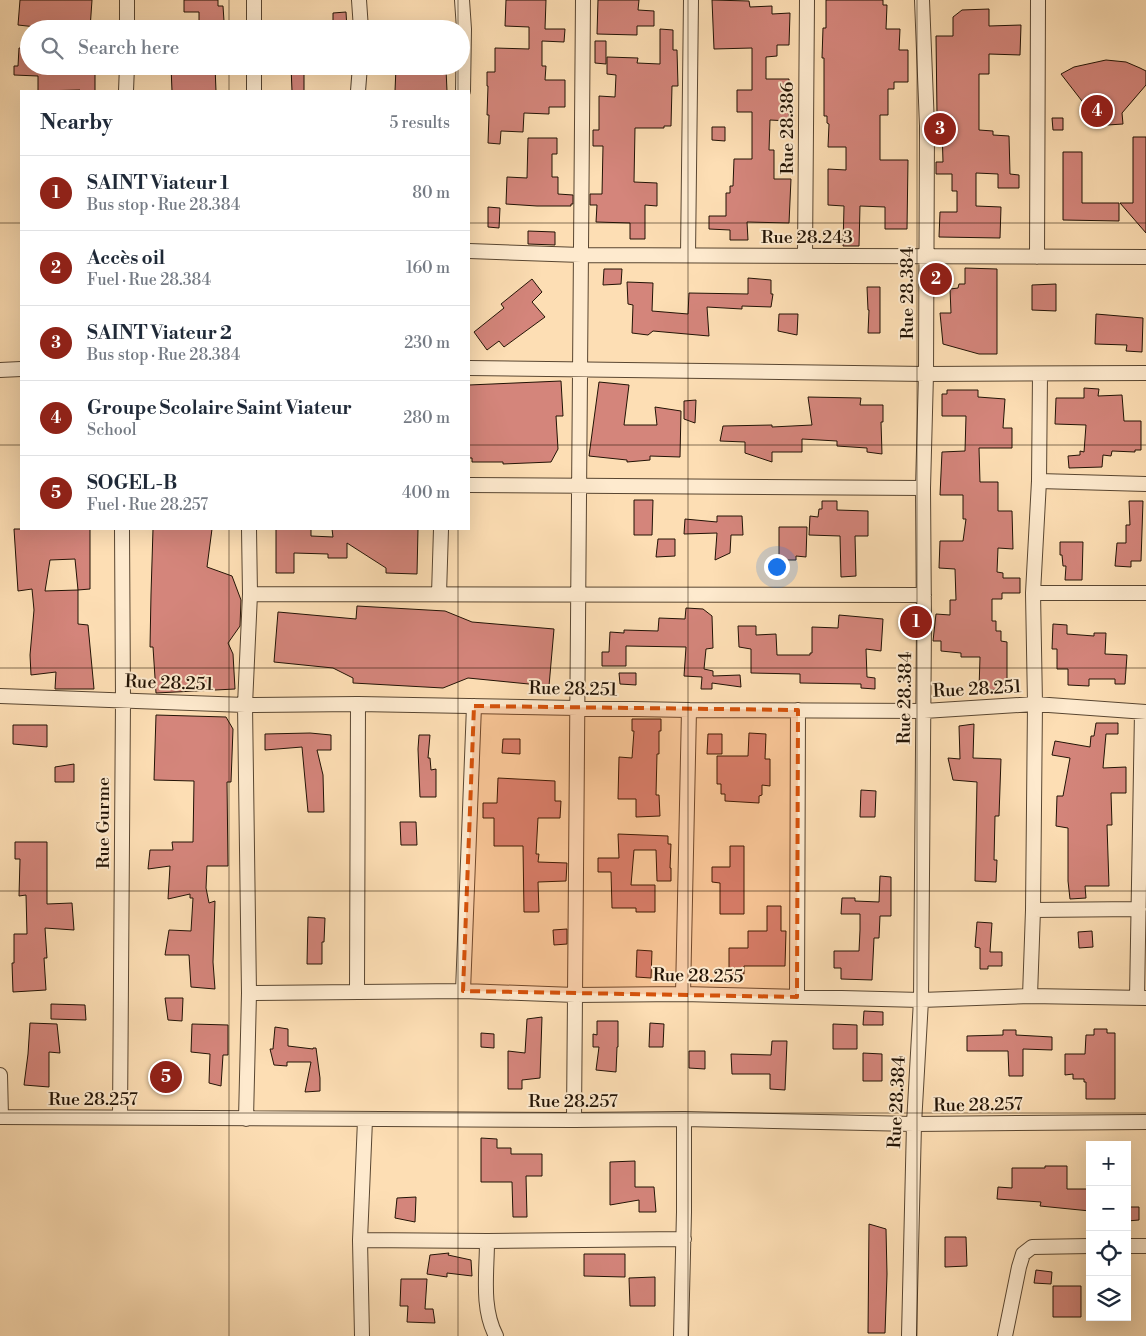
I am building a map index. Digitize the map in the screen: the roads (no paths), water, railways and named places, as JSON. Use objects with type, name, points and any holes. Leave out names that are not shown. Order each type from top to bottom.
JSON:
[{"type":"street","points":[[127,20],[128,0]]},
{"type":"street","points":[[254,0],[254,20]]},
{"type":"street","points":[[359,0],[360,20]]},
{"type":"street","points":[[462,0],[463,20]]},
{"type":"street","points":[[574,1120],[582,0]]},
{"type":"street","points":[[688,255],[691,0]]},
{"type":"street","name":"Rue 28.386","points":[[805,256],[807,0]]},
{"type":"street","name":"Rue 28.384","points":[[909,1336],[914,1124],[921,1000],[924,710],[923,488],[926,374],[927,126],[922,0]]},
{"type":"street","points":[[1037,257],[1038,0]]},
{"type":"street","points":[[126,75],[126,90]]},
{"type":"street","points":[[254,75],[254,90]]},
{"type":"street","points":[[358,90],[359,75]]},
{"type":"street","points":[[463,75],[463,90]]},
{"type":"street","name":"Rue 28.243","points":[[470,251],[688,255],[1146,257]]},
{"type":"street","points":[[470,368],[926,374],[1146,373]]},
{"type":"street","points":[[0,370],[20,369]]},
{"type":"street","points":[[1030,996],[1033,910],[1035,704],[1033,593],[1039,480],[1040,374]]},
{"type":"street","points":[[1039,480],[1146,484]]},
{"type":"street","points":[[470,485],[923,488]]},
{"type":"street","name":"Rue Gurme","points":[[120,1118],[123,700],[122,530]]},
{"type":"street","points":[[246,1119],[249,993],[246,705],[250,594],[249,530]]},
{"type":"street","points":[[439,594],[442,530]]},
{"type":"street","points":[[1033,593],[1146,593]]},
{"type":"street","points":[[250,594],[924,596]]},
{"type":"street","name":"Rue 28.251","points":[[0,696],[246,705],[358,704],[689,710],[924,710],[1035,704],[1144,712]]},
{"type":"street","points":[[358,704],[358,992]]},
{"type":"street","points":[[464,991],[474,706]]},
{"type":"street","points":[[684,994],[689,710]]},
{"type":"street","points":[[797,997],[798,710]]},
{"type":"street","points":[[1141,998],[1139,909],[1144,712]]},
{"type":"street","points":[[1033,910],[1139,909]]},
{"type":"street","name":"Rue 28.255","points":[[249,993],[464,991],[575,995],[684,994],[921,1000],[1030,996],[1141,998]]},
{"type":"street","points":[[0,1075],[1,1118]]},
{"type":"street","name":"Rue 28.257","points":[[1,1118],[684,1119],[914,1124],[1146,1122]]},
{"type":"street","points":[[681,1336],[684,1239],[684,1119]]},
{"type":"street","points":[[362,1336],[360,1240],[365,1120]]},
{"type":"street","points":[[360,1240],[684,1239]]},
{"type":"street","points":[[487,1241],[488,1315],[496,1336]]},
{"type":"street","points":[[1005,1336],[1023,1254],[1032,1246],[1086,1246]]},
{"type":"street","points":[[1131,1246],[1146,1246]]},
{"type":"place","name":"Groupe Scolaire Saint Viateur","points":[[1097,111]]},
{"type":"place","name":"SAINT Viateur 2","points":[[940,129]]},
{"type":"place","name":"Accès oil","points":[[936,279]]},
{"type":"place","name":"SAINT Viateur 1","points":[[916,622]]},
{"type":"place","name":"SOGEL-B","points":[[166,1077]]}]
